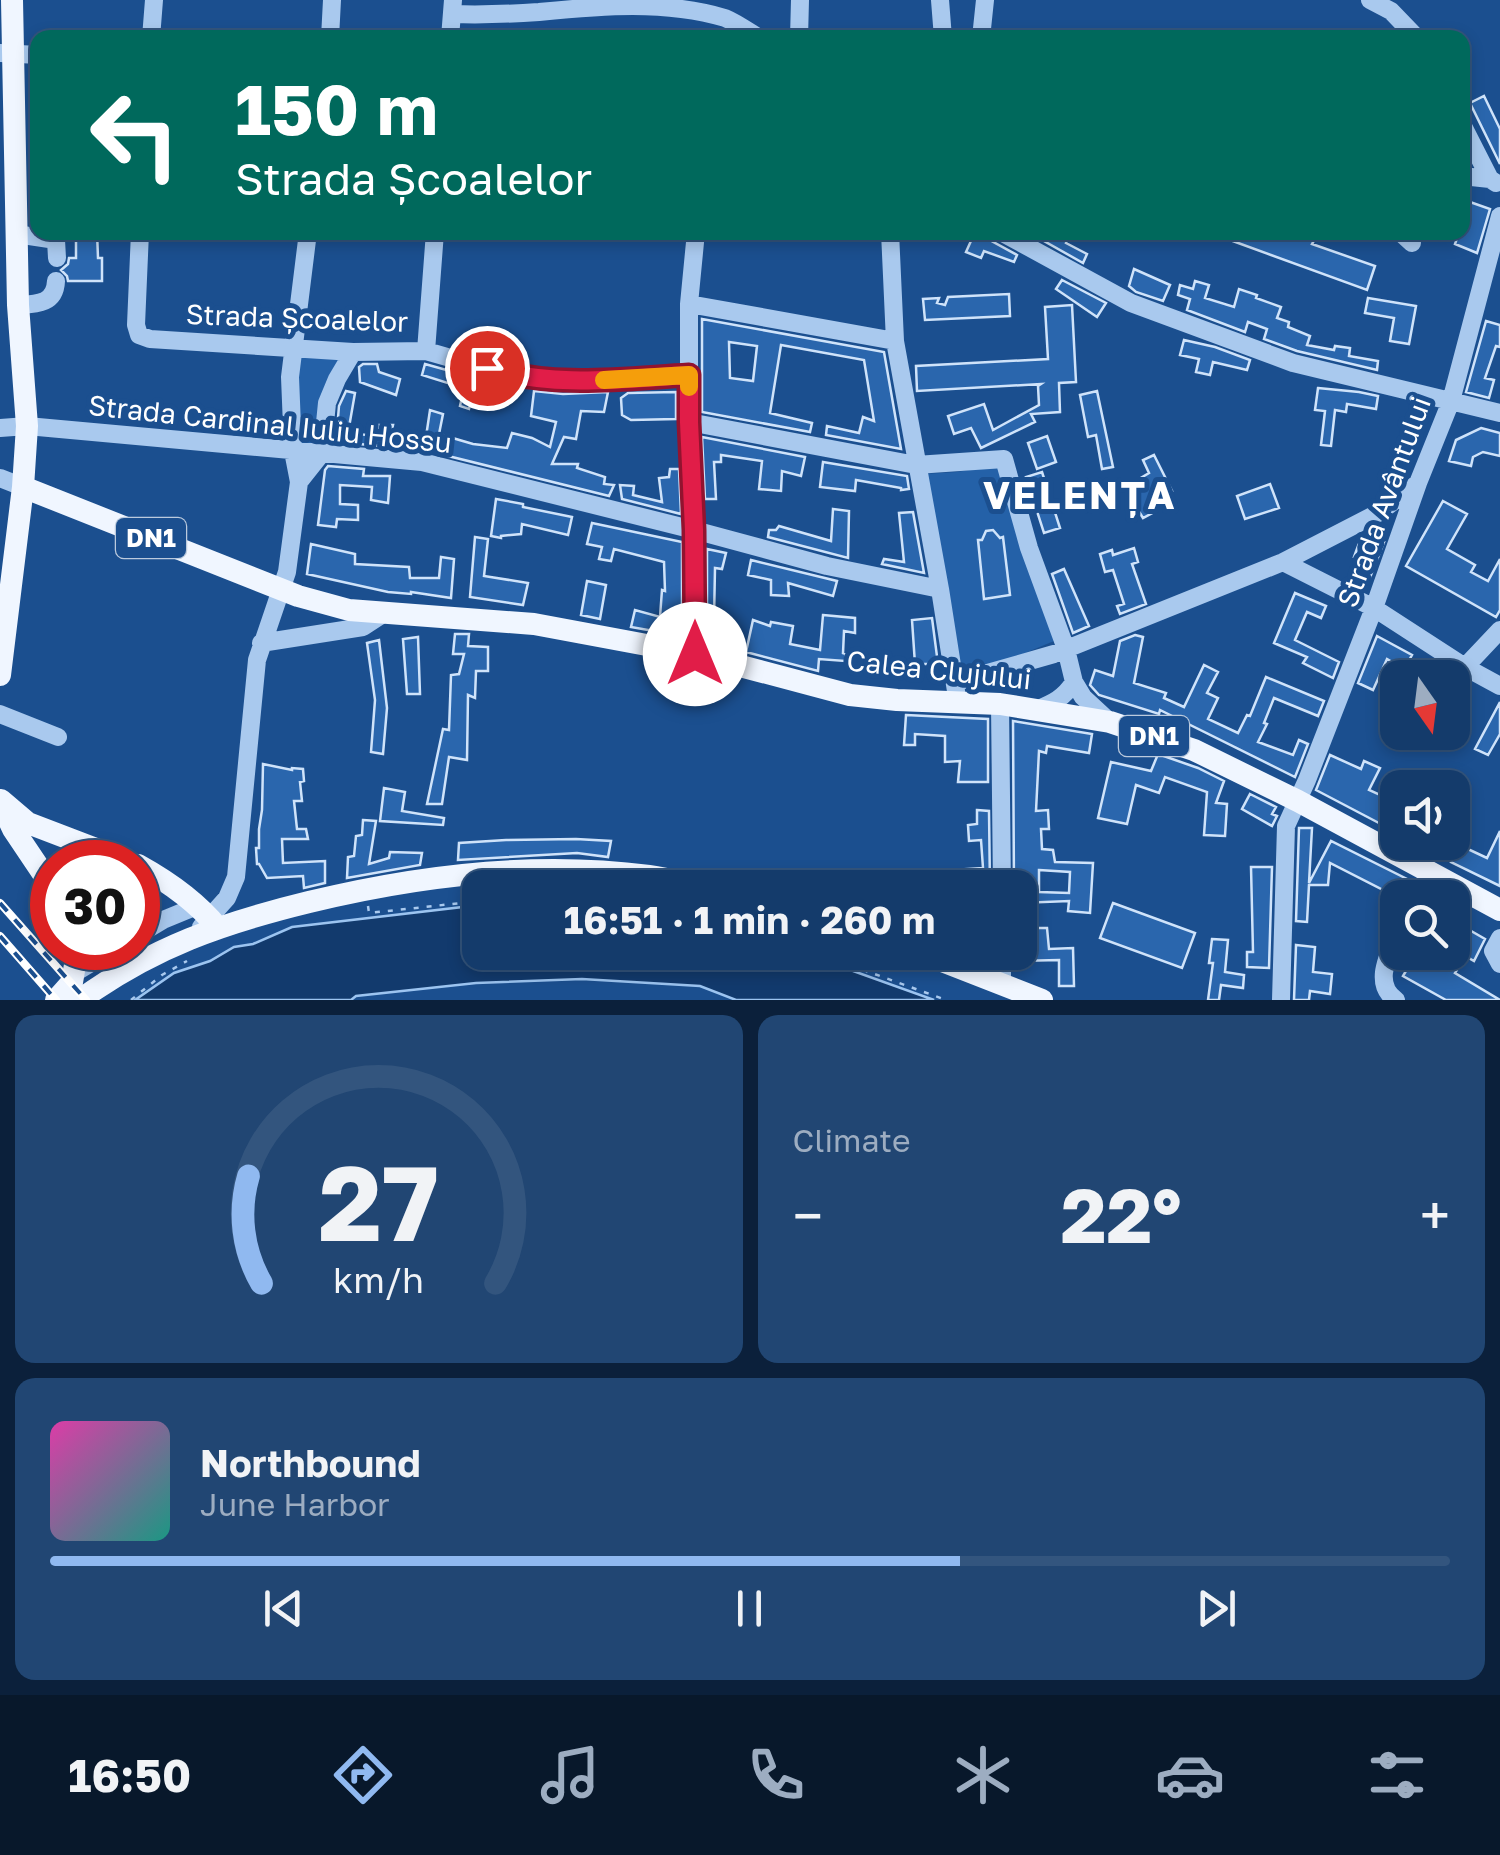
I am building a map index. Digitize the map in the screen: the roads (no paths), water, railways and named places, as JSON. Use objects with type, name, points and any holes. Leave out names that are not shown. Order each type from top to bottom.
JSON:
[{"type":"main road","points":[[0,675],[27,426],[6,53],[12,0]]},
{"type":"main road","name":"Calea Clujului","points":[[22,487],[298,596],[349,610],[534,624],[695,654],[850,695],[956,692],[1000,704],[1110,722],[1194,750],[1298,800],[1500,910]]},
{"type":"main road","points":[[0,799],[28,822],[74,840]]},
{"type":"main road","points":[[0,799],[4,814],[30,855]]},
{"type":"main road","points":[[80,1000],[204,922],[264,913],[366,888],[462,875]]},
{"type":"main road","points":[[160,881],[204,922]]},
{"type":"main road","points":[[964,970],[1042,1000]]},
{"type":"main road","points":[[56,1000],[76,972]]},
{"type":"street","points":[[152,30],[154,0]]},
{"type":"street","points":[[330,30],[332,0]]},
{"type":"street","points":[[799,30],[800,0]]},
{"type":"street","points":[[940,0],[942,30]]},
{"type":"street","points":[[982,30],[984,0]]},
{"type":"street","points":[[1370,0],[1394,5],[1412,30]]},
{"type":"street","points":[[453,7],[504,14],[629,3],[666,4],[729,19],[746,30]]},
{"type":"street","points":[[1470,136],[1497,178]]},
{"type":"street","points":[[1470,176],[1497,178]]},
{"type":"street","name":"Strada Avântului","points":[[1281,1000],[1286,826],[1452,401],[1500,216]]},
{"type":"street","points":[[16,234],[30,236]]},
{"type":"street","points":[[56,240],[57,258]]},
{"type":"street","name":"Strada Școalelor","points":[[140,240],[136,325],[139,335],[150,339],[354,352],[426,351],[517,377],[563,382],[689,375]]},
{"type":"street","points":[[160,922],[167,918],[204,922],[227,898],[238,862],[261,643],[287,572],[299,482],[293,451],[290,377],[307,240]]},
{"type":"street","points":[[426,351],[435,240]]},
{"type":"street","points":[[695,240],[689,304],[695,654]]},
{"type":"street","points":[[890,240],[895,341],[956,692],[1283,562],[1378,513],[1418,483]]},
{"type":"street","points":[[1016,240],[1130,303],[1293,364],[1500,413]]},
{"type":"street","points":[[18,305],[48,300],[54,294],[56,281]]},
{"type":"street","points":[[689,304],[895,341]]},
{"type":"street","points":[[299,482],[322,454],[327,403],[354,352]]},
{"type":"street","points":[[689,422],[916,465],[1004,458],[1074,682],[1083,697],[1110,722]]},
{"type":"street","name":"Strada Cardinal Iuliu Hossu","points":[[0,428],[27,426],[422,462],[827,566],[940,590]]},
{"type":"street","name":"Calea Clujului","points":[[0,478],[22,487]]},
{"type":"street","points":[[1283,562],[1374,608],[1454,660]]},
{"type":"street","points":[[261,643],[363,626],[387,612]]},
{"type":"street","points":[[1470,662],[1500,630]]},
{"type":"street","points":[[1470,670],[1500,686]]},
{"type":"street","points":[[1036,710],[1057,701],[1074,682]]},
{"type":"street","points":[[1000,704],[1002,870]]},
{"type":"street","points":[[0,714],[58,736]]},
{"type":"street","points":[[1426,880],[1431,871]]},
{"type":"street","points":[[1500,938],[1493,952],[1500,964]]},
{"type":"street","points":[[1002,970],[1002,985]]},
{"type":"street","points":[[1386,970],[1382,983],[1386,993],[1396,1000]]},
{"type":"railway","points":[[0,903],[86,1000]]},
{"type":"railway","points":[[0,936],[56,1000]]},
{"type":"district","name":"VELENȚA","points":[[1080,496]]}]
